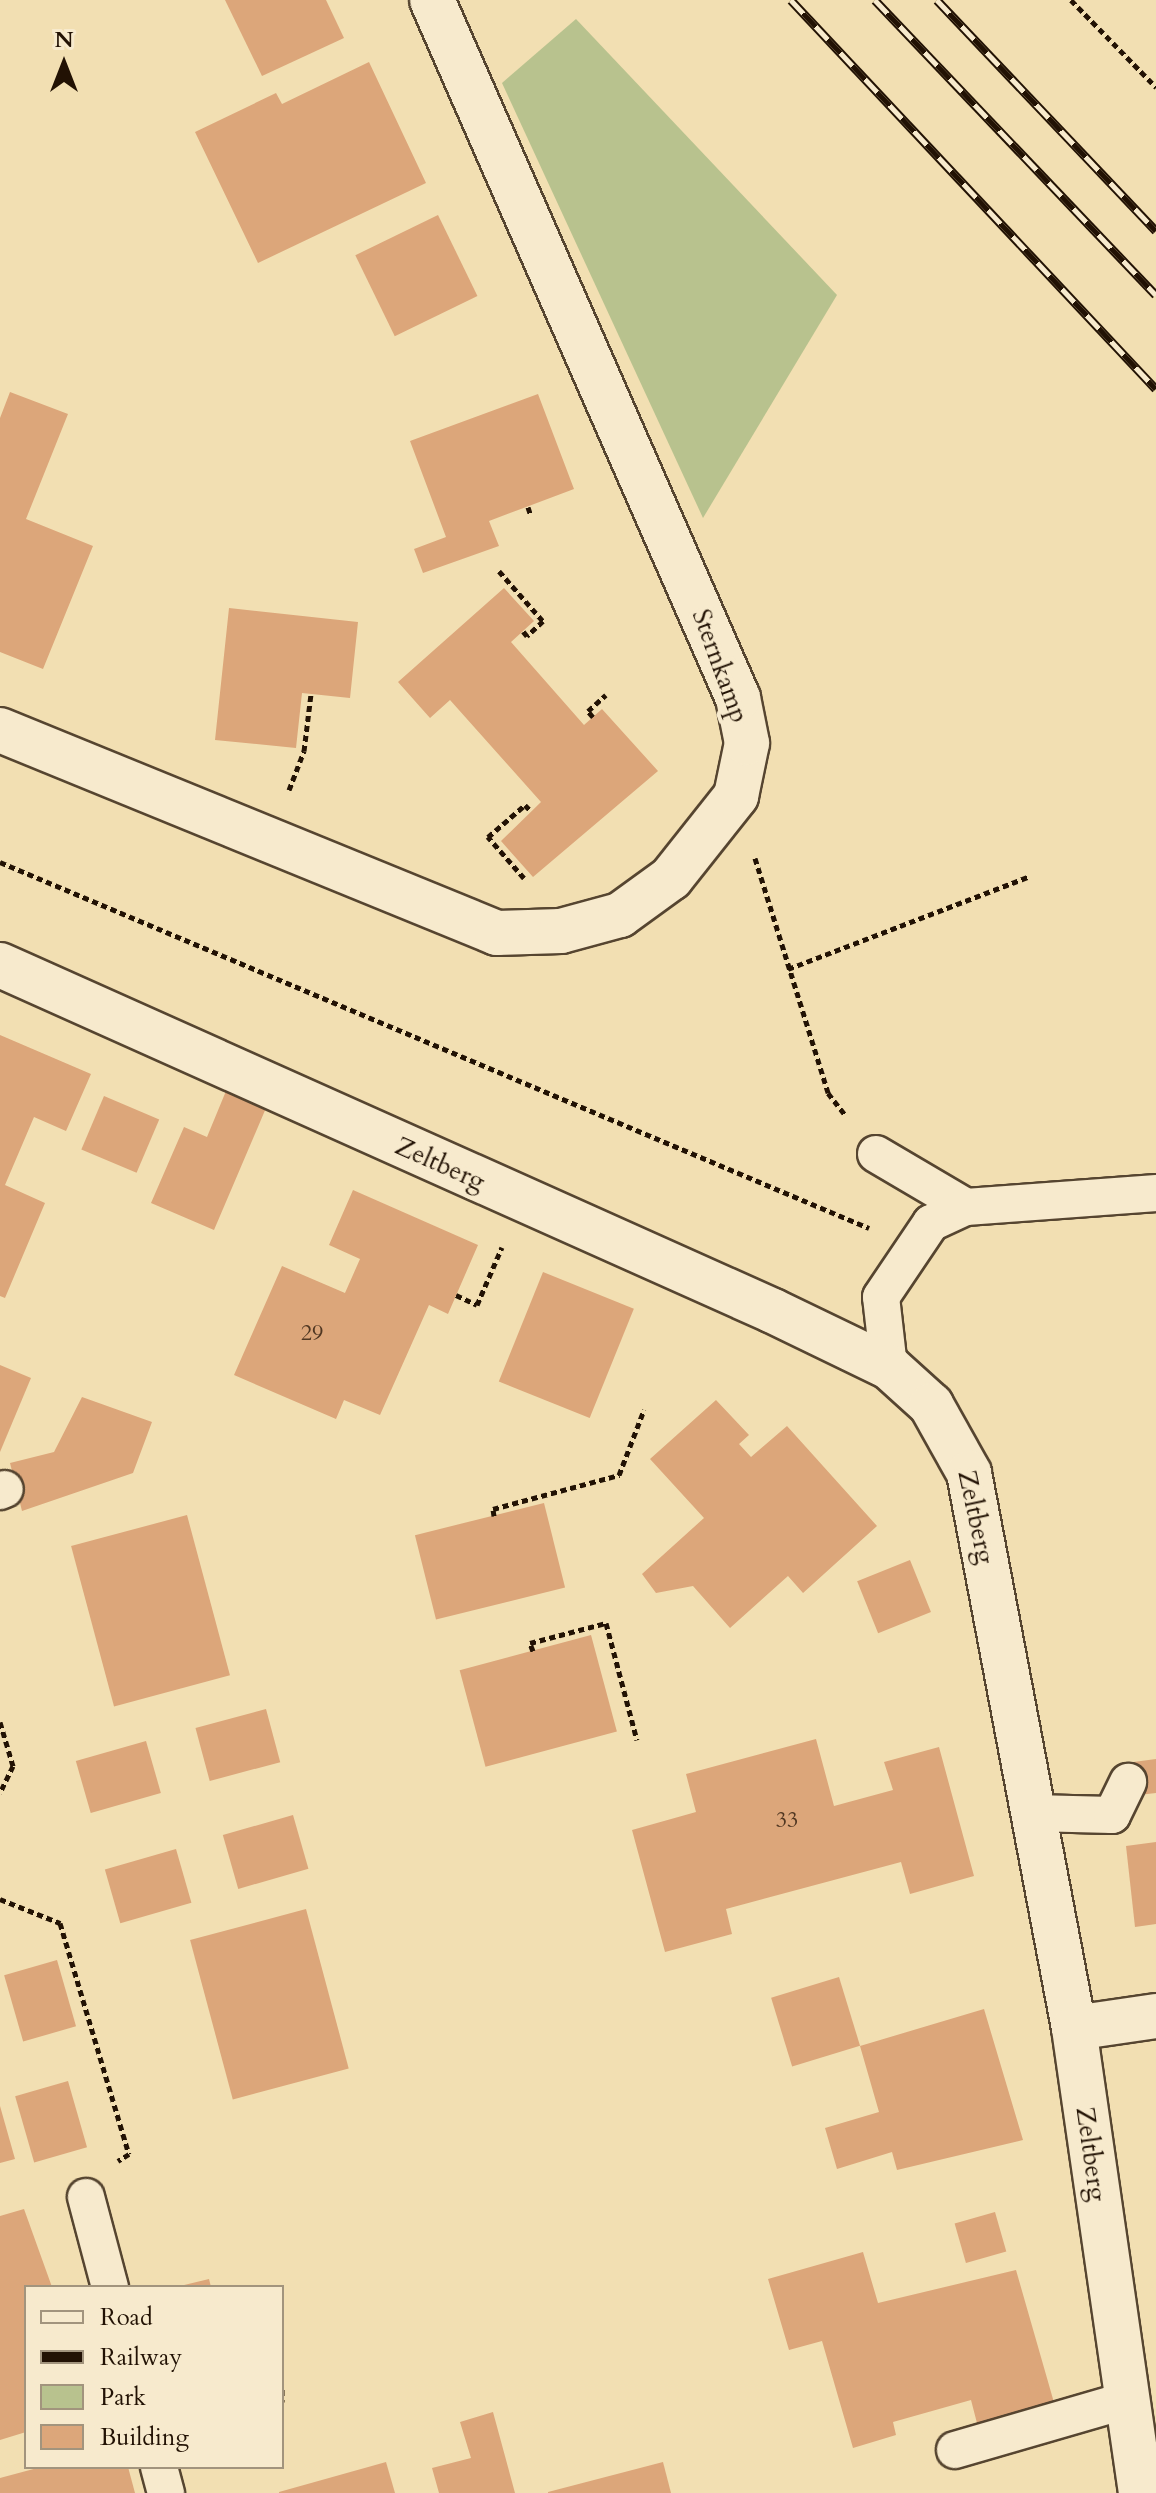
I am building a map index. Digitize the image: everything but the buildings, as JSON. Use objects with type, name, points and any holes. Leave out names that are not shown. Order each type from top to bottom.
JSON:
[{"type":"street","name":"Sternkamp","points":[[0,730],[497,933],[561,931],[620,915],[671,878],[736,796],[747,743],[738,698],[432,0]]},
{"type":"street","name":"Zeltberg","points":[[0,965],[889,1367],[931,1405],[955,1439],[969,1473],[1074,2028],[1124,2401],[1131,2490]]},
{"type":"street","points":[[1074,2028],[1156,2016]]},
{"type":"lane","points":[[876,1154],[966,1207]]},
{"type":"lane","points":[[889,1367],[881,1297],[931,1223],[966,1207],[1156,1193]]},
{"type":"lane","points":[[1033,1813],[1112,1815],[1128,1782]]},
{"type":"lane","points":[[86,2197],[109,2285]]},
{"type":"lane","points":[[955,2450],[1124,2401]]},
{"type":"lane","points":[[160,2469],[166,2493]]},
{"type":"path","points":[[1071,0],[1156,87]]},
{"type":"path","points":[[528,507],[531,516]]},
{"type":"path","points":[[499,571],[543,621],[527,636],[523,631]]},
{"type":"path","points":[[270,841],[304,751],[311,694]]},
{"type":"path","points":[[593,717],[588,711],[606,695]]},
{"type":"path","points":[[0,862],[878,1232],[876,1154],[828,1093],[736,796]]},
{"type":"path","points":[[531,811],[525,805],[488,837],[531,885]]},
{"type":"path","points":[[788,969],[1030,876]]},
{"type":"path","points":[[456,1295],[477,1305],[522,1201]]},
{"type":"path","points":[[494,1516],[493,1509],[619,1475],[644,1410]]},
{"type":"path","points":[[533,1651],[530,1643],[606,1623],[637,1740]]},
{"type":"path","points":[[0,1722],[13,1766],[0,1793]]},
{"type":"path","points":[[0,1899],[60,1923],[129,2154],[90,2178],[86,2197]]},
{"type":"green space","points":[[576,19],[837,295],[703,518],[502,83]]},
{"type":"railway","points":[[791,0],[1156,389]]},
{"type":"railway","points":[[875,0],[1156,295]]},
{"type":"railway","points":[[937,0],[1156,231]]}]
